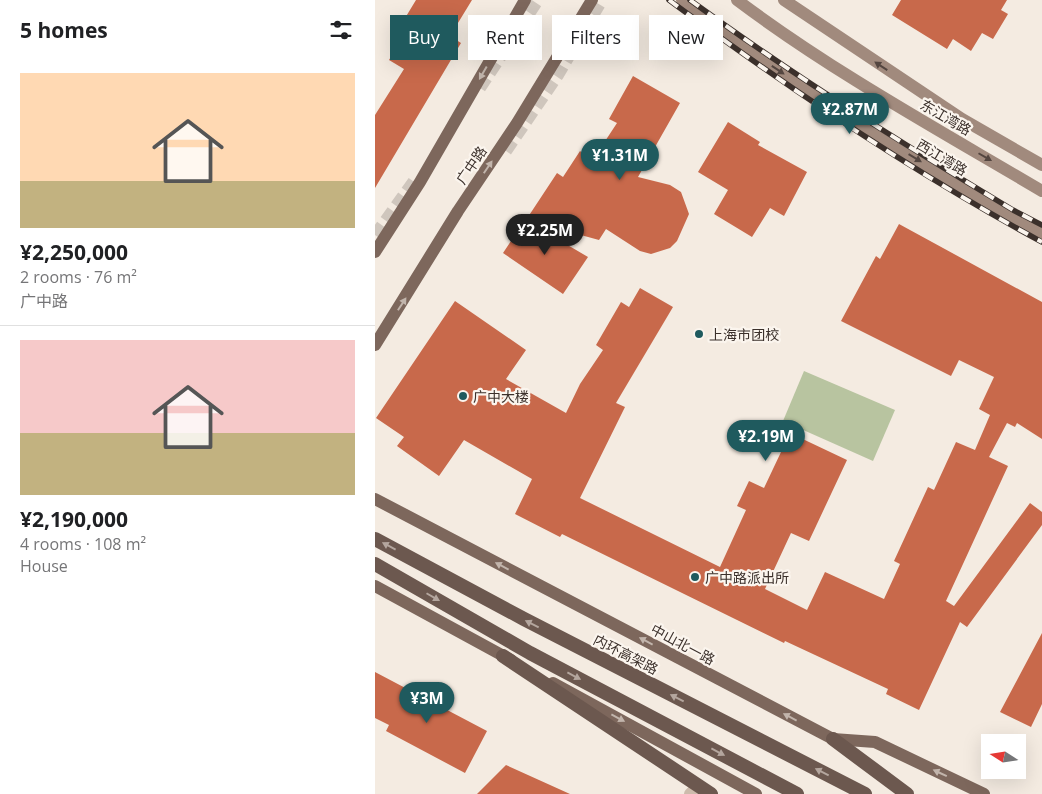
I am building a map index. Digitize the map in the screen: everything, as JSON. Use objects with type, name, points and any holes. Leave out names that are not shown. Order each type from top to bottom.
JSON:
[{"type":"highway","name":"内环高架路","points":[[375,539],[524,619],[865,794]]},
{"type":"highway","points":[[375,564],[530,653],[797,794]]},
{"type":"highway","points":[[503,656],[694,790],[711,794]]},
{"type":"highway","points":[[833,739],[907,794]]},
{"type":"main road","points":[[375,252],[420,182],[525,0]]},
{"type":"main road","name":"广中路","points":[[375,345],[517,123],[592,0]]},
{"type":"main road","name":"西江湾路","points":[[682,0],[751,52],[835,109],[1042,233]]},
{"type":"main road","name":"东江湾路","points":[[737,0],[773,27],[855,81],[1042,191]]},
{"type":"main road","name":"东江湾路","points":[[784,0],[962,119],[1042,165]]},
{"type":"main road","name":"中山北一路","points":[[375,499],[833,739],[875,742],[984,794]]},
{"type":"main road","points":[[375,586],[756,794]]},
{"type":"green space","points":[[804,371],[895,410],[873,461],[783,421]]},
{"type":"building","points":[[416,0],[472,0],[458,23],[458,15],[407,15]]},
{"type":"building","points":[[901,0],[1007,0],[1001,10],[1008,14],[993,39],[982,33],[971,51],[953,39],[947,49],[892,15]]},
{"type":"building","points":[[390,58],[390,60],[451,60],[375,188],[375,115],[404,69],[389,60]]},
{"type":"building","points":[[633,76],[680,103],[638,177],[670,185],[681,192],[689,214],[677,241],[670,248],[651,254],[640,251],[606,229],[599,240],[526,220],[557,173],[563,177],[580,151],[592,161],[617,123],[609,119]]},
{"type":"building","points":[[728,122],[760,142],[758,145],[807,172],[784,216],[770,208],[752,237],[714,214],[728,190],[698,172]]},
{"type":"building","points":[[525,220],[588,257],[563,294],[503,253]]},
{"type":"building","points":[[899,224],[1042,302],[1042,439],[1017,423],[1015,427],[1007,423],[989,457],[1008,466],[946,601],[954,606],[1030,503],[1042,512],[1042,525],[967,627],[960,622],[919,710],[886,694],[888,689],[785,641],[784,643],[562,534],[560,537],[515,514],[532,479],[464,440],[439,476],[397,446],[404,437],[376,418],[455,301],[526,350],[506,379],[566,413],[580,384],[603,350],[596,345],[621,302],[629,307],[640,288],[673,307],[616,403],[625,407],[580,498],[720,567],[746,510],[737,506],[749,481],[764,488],[790,433],[847,460],[809,541],[791,533],[765,589],[807,610],[825,572],[884,599],[900,564],[894,561],[928,487],[934,490],[956,442],[975,450],[990,415],[979,409],[994,377],[959,360],[951,376],[841,321],[876,256],[880,259]]},
{"type":"building","points":[[1042,633],[1042,704],[1031,727],[1000,712]]},
{"type":"building","points":[[375,672],[487,731],[465,773],[386,731],[389,725],[375,718]]},
{"type":"building","points":[[506,765],[570,794],[477,794]]},
{"type":"tunnel","points":[[480,88],[538,0]]},
{"type":"tunnel","points":[[506,151],[558,75],[602,0]]},
{"type":"tunnel","points":[[375,235],[416,178]]},
{"type":"railway","points":[[669,0],[851,128],[946,187],[1042,242]]},
{"type":"railway","points":[[690,0],[769,56],[849,109],[1013,210],[1042,225]]},
{"type":"place","name":"上海市团校","points":[[699,334]]},
{"type":"place","name":"广中大楼","points":[[463,396]]},
{"type":"place","name":"广中路派出所","points":[[695,577]]}]
